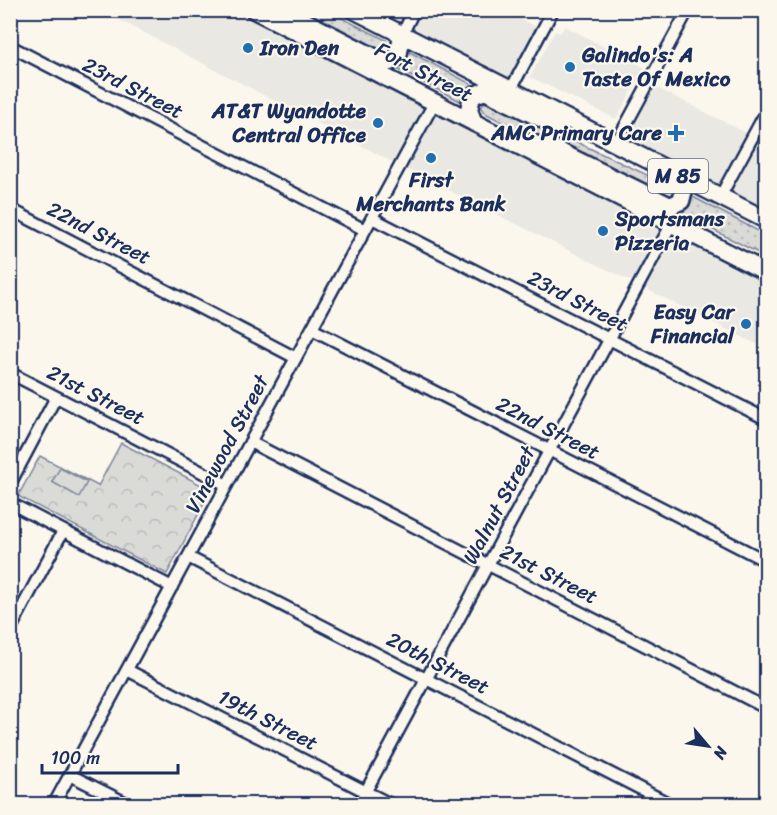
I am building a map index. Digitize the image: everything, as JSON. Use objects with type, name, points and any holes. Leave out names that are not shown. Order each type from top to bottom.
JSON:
[{"type":"main road","name":"Fort Street","points":[[254,10],[766,272]]},
{"type":"main road","points":[[283,10],[384,62],[390,62],[398,57],[402,35]]},
{"type":"main road","name":"Fort Street","points":[[354,10],[766,220]]},
{"type":"main road","points":[[474,123],[469,110],[472,96],[476,93],[489,92],[588,142],[641,156]]},
{"type":"main road","points":[[495,133],[554,149],[670,206],[681,201],[684,189],[683,179]]},
{"type":"street","points":[[402,35],[414,10]]},
{"type":"street","points":[[511,89],[553,10]]},
{"type":"street","points":[[616,143],[688,10]]},
{"type":"street","name":"23rd Street","points":[[10,46],[365,230]]},
{"type":"street","name":"Vinewood Street","points":[[54,804],[434,103]]},
{"type":"street","points":[[720,197],[766,112]]},
{"type":"street","name":"22nd Street","points":[[10,209],[296,357]]},
{"type":"street","name":"23rd Street","points":[[372,218],[766,419]]},
{"type":"street","name":"Walnut Street","points":[[359,804],[672,223]]},
{"type":"street","name":"22nd Street","points":[[312,329],[766,561]]},
{"type":"street","name":"21st Street","points":[[10,373],[227,485]]},
{"type":"street","points":[[10,484],[56,397]]},
{"type":"street","name":"21st Street","points":[[250,442],[766,708]]},
{"type":"street","points":[[10,503],[172,587]]},
{"type":"street","points":[[10,630],[63,531]]},
{"type":"street","name":"20th Street","points":[[188,557],[670,804]]},
{"type":"street","name":"19th Street","points":[[127,670],[390,804]]},
{"type":"street","points":[[70,775],[128,804]]},
{"type":"shaded area","points":[[102,11],[254,11],[766,272],[766,349],[400,166]]},
{"type":"shaded area","points":[[354,11],[503,11],[543,30],[511,89]]},
{"type":"shaded area","points":[[565,26],[645,68],[616,119],[530,77],[555,31],[560,33]]},
{"type":"shaded area","points":[[648,83],[766,143],[766,220],[616,143]]},
{"type":"green space","points":[[292,11],[328,11],[386,40],[389,48],[381,52]]},
{"type":"green space","points":[[408,51],[473,85],[462,102],[397,69],[403,64]]},
{"type":"green space","points":[[498,102],[671,186],[673,194],[666,197],[515,129],[485,113],[481,108],[483,103]]},
{"type":"green space","points":[[693,197],[766,235],[766,257],[682,214],[690,205]]},
{"type":"green space","points":[[121,443],[211,490],[167,574],[18,496],[40,456],[98,486]]},
{"type":"green space","points":[[60,468],[87,482],[79,497],[52,482]]},
{"type":"place","name":"Iron Den","points":[[248,48]]},
{"type":"place","name":"Galindo's: A Taste Of Mexico","points":[[570,67]]},
{"type":"place","name":"AT&T Wyandotte Central Office","points":[[378,123]]},
{"type":"place","name":"AMC Primary Care","points":[[676,133]]},
{"type":"place","name":"First Merchants Bank","points":[[431,158]]},
{"type":"place","name":"Sportsmans Pizzeria","points":[[603,231]]},
{"type":"place","name":"Easy Car Financial","points":[[746,324]]}]
